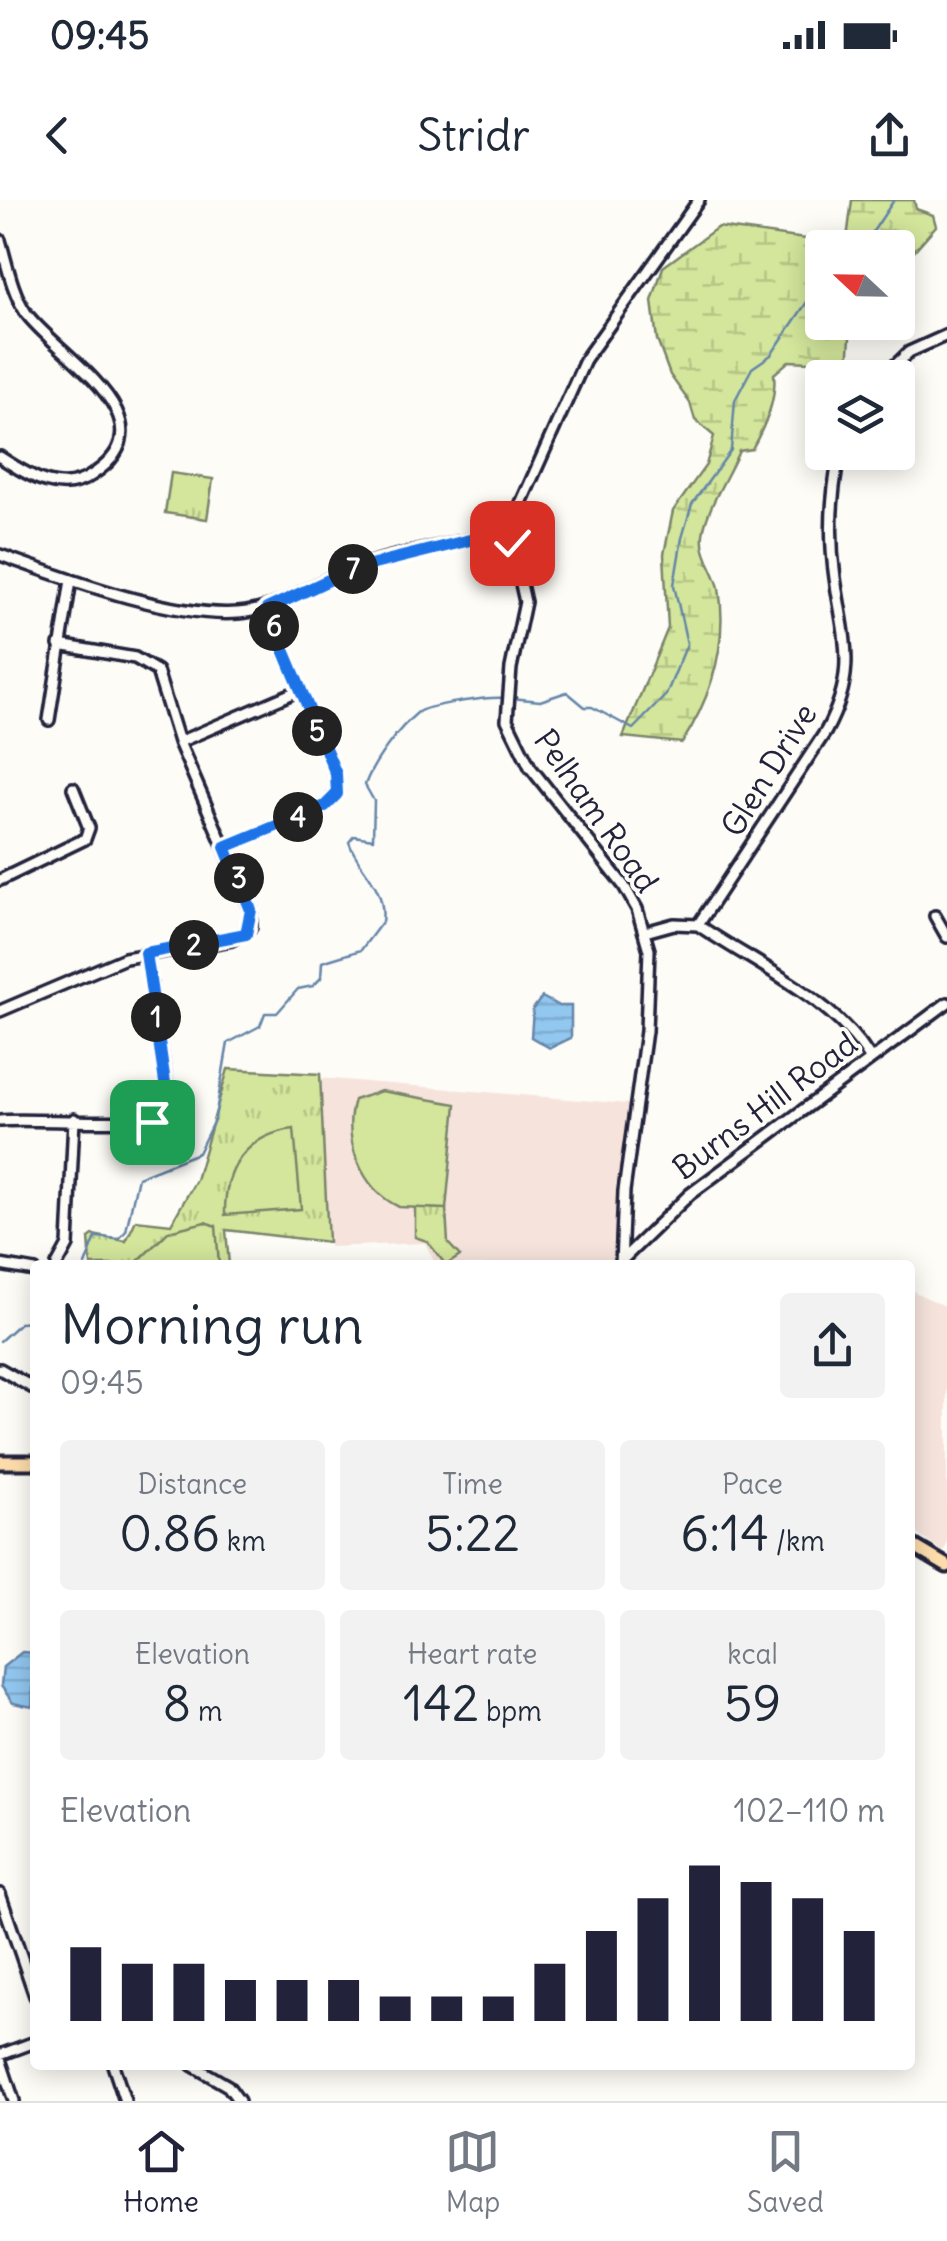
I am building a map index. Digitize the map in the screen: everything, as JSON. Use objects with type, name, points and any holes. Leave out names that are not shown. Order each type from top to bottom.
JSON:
[{"type":"main road","points":[[0,1462],[30,1462]]},
{"type":"main road","points":[[915,1547],[947,1566]]},
{"type":"street","points":[[0,554],[71,580],[202,612],[236,614],[267,609],[350,570],[510,530],[515,508],[586,358],[699,200]]},
{"type":"street","points":[[0,240],[27,314],[50,341],[103,387],[117,409],[120,426],[110,460],[74,484],[48,483],[0,457]]},
{"type":"street","points":[[901,360],[909,352],[947,335]]},
{"type":"street","name":"Glen Drive","points":[[698,925],[826,731],[842,699],[848,647],[832,542],[838,470]]},
{"type":"street","name":"Pelham Road","points":[[510,530],[524,602],[506,708],[516,744],[624,886],[644,932],[650,970],[624,1191],[622,1260]]},
{"type":"street","points":[[48,720],[71,580]]},
{"type":"street","points":[[225,847],[325,806],[337,794],[336,774],[267,609]]},
{"type":"street","points":[[0,1010],[146,953],[239,938],[251,928],[252,919],[225,847],[178,742],[151,665],[118,654],[59,645]]},
{"type":"street","points":[[178,742],[300,690]]},
{"type":"street","points":[[0,880],[85,839],[89,828],[73,788]]},
{"type":"street","points":[[934,916],[947,938]]},
{"type":"street","points":[[644,932],[674,924],[698,925],[823,1007],[849,1029],[870,1058]]},
{"type":"street","points":[[0,1120],[142,1122],[166,1111],[168,1095],[146,953]]},
{"type":"street","name":"Burns Hill Road","points":[[624,1260],[690,1194],[947,1002]]},
{"type":"street","points":[[60,1260],[68,1245],[74,1119]]},
{"type":"street","points":[[0,1265],[30,1269]]},
{"type":"street","points":[[0,1370],[30,1386]]},
{"type":"street","points":[[0,1894],[30,1981]]},
{"type":"street","points":[[14,2101],[0,2057],[30,2044]]},
{"type":"street","points":[[114,2070],[125,2101]]},
{"type":"street","points":[[201,2070],[228,2086],[239,2101]]},
{"type":"shaded area","points":[[320,1078],[629,1104],[614,1260],[434,1260],[425,1243],[329,1247]]},
{"type":"shaded area","points":[[915,1292],[947,1307],[947,1545],[943,1552],[915,1532]]},
{"type":"green space","points":[[852,200],[914,200],[916,209],[933,215],[936,226],[915,250],[915,230],[848,230]]},
{"type":"green space","points":[[718,227],[805,239],[805,340],[850,340],[848,360],[789,361],[774,374],[772,403],[761,431],[752,449],[739,451],[704,529],[705,553],[719,588],[721,630],[715,669],[702,707],[682,743],[623,737],[668,628],[664,554],[673,511],[706,465],[714,436],[695,420],[690,403],[670,375],[657,340],[652,301],[663,267]]},
{"type":"green space","points":[[171,473],[213,479],[207,519],[165,513]]},
{"type":"green space","points":[[228,1069],[320,1074],[328,1242],[226,1230],[229,1260],[91,1260],[89,1238],[93,1235],[126,1241],[136,1220],[171,1224],[196,1180]]},
{"type":"green space","points":[[381,1091],[456,1104],[446,1209],[399,1207],[365,1176],[353,1146],[351,1115],[354,1100]]},
{"type":"green space","points":[[294,1129],[301,1209],[225,1215],[229,1183],[241,1157],[263,1138]]},
{"type":"green space","points":[[415,1207],[446,1209],[448,1243],[460,1256],[442,1260],[427,1241],[415,1237]]},
{"type":"green space","points":[[205,1222],[216,1226],[219,1260],[139,1260],[169,1231]]},
{"type":"water","points":[[542,997],[559,1006],[571,1006],[571,1038],[550,1048],[531,1037],[533,1009]]},
{"type":"water","points":[[22,1652],[30,1653],[30,1707],[13,1703],[1,1686],[3,1667]]},
{"type":"waterway","points":[[874,230],[894,200]]},
{"type":"waterway","points":[[511,698],[540,701],[567,692],[585,707],[633,729],[666,695],[687,644],[674,585],[692,504],[731,450],[735,400],[752,368],[771,355],[805,305]]},
{"type":"waterway","points":[[87,1260],[96,1237],[119,1239],[126,1231],[138,1177],[198,1153],[215,1118],[228,1043],[260,1026],[265,1013],[277,1013],[298,989],[313,986],[321,978],[322,962],[361,950],[382,922],[376,887],[349,842],[354,836],[373,839],[374,801],[365,785],[387,746],[422,710],[503,698]]},
{"type":"waterway","points":[[0,1341],[20,1323],[30,1322]]},
{"type":"route","points":[[152,1122],[166,1111],[168,1103],[146,953],[232,940],[246,934],[251,928],[251,910],[225,847],[325,806],[337,794],[336,774],[267,609],[350,570],[410,552],[510,530],[512,543]]}]
